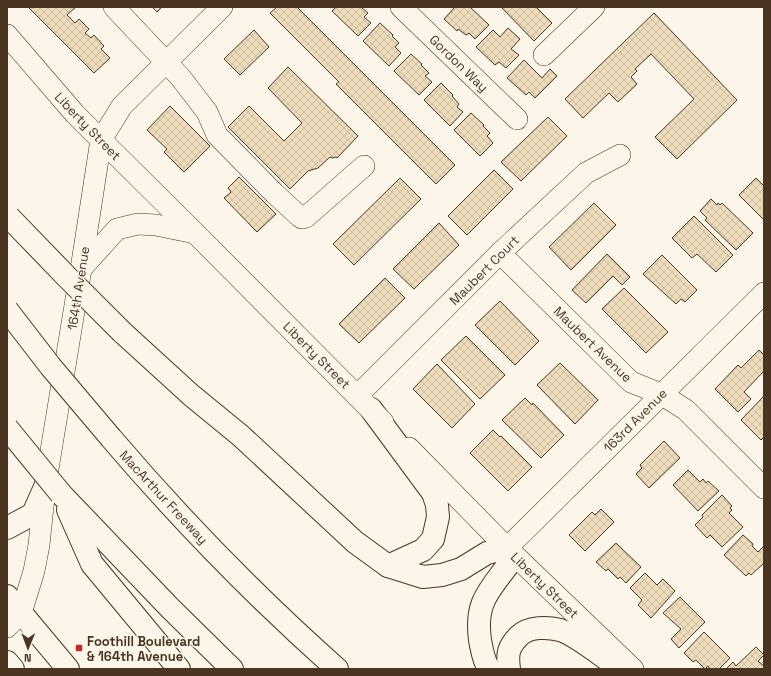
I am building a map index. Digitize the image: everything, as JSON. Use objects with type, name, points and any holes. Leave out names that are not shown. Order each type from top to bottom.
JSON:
[{"type":"main road","points":[[8,216],[122,332],[191,395],[241,436],[355,542],[388,566],[423,577],[442,575],[461,569],[487,553],[507,548],[508,565],[489,591],[481,607],[478,622],[482,652],[489,669]]},
{"type":"main road","name":"MacArthur Freeway","points":[[7,310],[111,438],[156,489],[210,547],[278,615],[337,669]]},
{"type":"main road","points":[[364,403],[433,493],[437,505],[438,517],[432,540],[423,550],[388,566]]},
{"type":"main road","points":[[7,428],[53,490],[92,564],[179,669]]},
{"type":"main road","points":[[7,528],[33,514],[53,490]]},
{"type":"main road","points":[[53,490],[96,532],[169,608],[232,669]]},
{"type":"main road","points":[[7,596],[14,620],[68,669]]},
{"type":"main road","points":[[509,669],[507,656],[511,643],[522,633],[534,628],[561,630],[621,669]]},
{"type":"main road","points":[[7,662],[13,669]]},
{"type":"street","points":[[114,7],[181,78],[207,112],[217,135],[274,193],[302,218],[306,217],[364,166]]},
{"type":"street","name":"164th Avenue","points":[[14,620],[34,571],[53,490],[81,269],[101,140],[122,106],[222,7]]},
{"type":"street","name":"Gordon Way","points":[[401,7],[517,119]]},
{"type":"street","points":[[544,55],[594,7]]},
{"type":"street","name":"Liberty Street","points":[[7,35],[75,114],[507,548],[633,669]]},
{"type":"street","name":"Maubert Court","points":[[364,403],[500,253],[586,173],[620,155]]},
{"type":"street","points":[[81,269],[117,229],[138,224],[156,225],[195,233]]},
{"type":"street","name":"Maubert Avenue","points":[[500,253],[631,382],[661,394],[686,410],[764,488]]},
{"type":"street","name":"163rd Avenue","points":[[507,548],[764,293]]},
{"type":"building","points":[[28,7],[76,7],[67,15],[75,23],[79,19],[89,29],[85,33],[91,38],[94,35],[104,46],[101,49],[110,58],[94,73]]},
{"type":"building","points":[[152,7],[162,7],[157,12]]},
{"type":"building","points":[[277,7],[297,7],[455,165],[436,184],[336,84],[339,82],[270,13]]},
{"type":"building","points":[[336,7],[361,7],[368,13],[364,17],[371,23],[358,36],[332,11]]},
{"type":"building","points":[[455,7],[470,7],[489,25],[475,39],[469,33],[466,35],[458,29],[457,31],[444,19]]},
{"type":"building","points":[[501,7],[536,7],[552,23],[534,41]]},
{"type":"building","points":[[654,13],[737,100],[677,159],[655,137],[694,99],[651,54],[635,69],[637,71],[631,77],[637,84],[618,102],[609,93],[583,118],[565,99]]},
{"type":"building","points":[[380,23],[399,43],[395,47],[401,53],[389,66],[363,41]]},
{"type":"building","points":[[508,28],[520,39],[511,49],[519,55],[506,68],[499,62],[495,65],[476,47],[493,30],[500,37]]},
{"type":"building","points":[[254,30],[269,47],[240,75],[224,59]]},
{"type":"building","points":[[411,54],[429,73],[425,76],[432,82],[419,95],[394,71]]},
{"type":"building","points":[[524,60],[542,78],[550,69],[557,76],[535,98],[529,92],[526,95],[507,78]]},
{"type":"building","points":[[288,67],[358,136],[337,158],[330,157],[318,168],[308,171],[290,189],[228,127],[249,106],[284,141],[302,123],[268,88]]},
{"type":"building","points":[[441,83],[453,95],[452,96],[459,104],[457,107],[463,112],[450,126],[424,100]]},
{"type":"building","points":[[170,106],[210,146],[184,172],[164,152],[167,149],[147,130]]},
{"type":"building","points":[[471,113],[490,133],[487,136],[493,143],[480,156],[454,130]]},
{"type":"building","points":[[548,117],[567,136],[521,181],[501,162]]},
{"type":"building","points":[[494,170],[513,189],[467,235],[448,216]]},
{"type":"building","points":[[239,177],[276,214],[257,232],[224,198],[231,192],[228,188]]},
{"type":"building","points":[[400,178],[421,199],[354,265],[333,244]]},
{"type":"building","points":[[756,178],[764,186],[764,220],[739,195]]},
{"type":"building","points":[[711,199],[717,205],[718,203],[720,205],[722,203],[753,233],[736,250],[705,220],[707,218],[700,211]]},
{"type":"building","points":[[594,203],[616,225],[571,270],[549,247]]},
{"type":"building","points":[[694,216],[733,255],[716,272],[697,254],[692,258],[672,238]]},
{"type":"building","points":[[439,223],[459,245],[414,289],[393,269]]},
{"type":"building","points":[[607,254],[630,277],[622,285],[613,276],[586,303],[572,290]]},
{"type":"building","points":[[662,255],[697,290],[685,302],[681,299],[676,304],[643,274]]},
{"type":"building","points":[[385,278],[405,298],[359,343],[339,324]]},
{"type":"building","points":[[624,288],[668,332],[646,353],[602,309]]},
{"type":"building","points":[[500,301],[539,341],[515,365],[475,325]]},
{"type":"building","points":[[466,336],[505,375],[480,399],[441,360]]},
{"type":"building","points":[[759,350],[764,355],[764,371],[744,392],[751,399],[738,412],[715,389],[738,365],[741,368]]},
{"type":"building","points":[[560,363],[598,400],[575,424],[537,385]]},
{"type":"building","points":[[437,364],[475,404],[452,428],[413,389]]},
{"type":"building","points":[[764,396],[764,439],[763,438],[761,440],[741,420]]},
{"type":"building","points":[[525,398],[532,405],[533,403],[564,435],[541,458],[502,420]]},
{"type":"building","points":[[493,430],[532,467],[508,491],[470,453]]},
{"type":"building","points":[[664,441],[680,458],[649,488],[636,474],[642,468],[640,465]]},
{"type":"building","points":[[688,470],[700,482],[703,479],[706,483],[708,481],[719,491],[698,511],[673,485]]},
{"type":"building","points":[[722,495],[732,506],[730,508],[732,510],[729,513],[743,527],[722,547],[710,535],[707,538],[695,525],[703,517],[702,515]]},
{"type":"building","points":[[601,509],[614,522],[585,551],[569,535],[592,512],[595,515]]},
{"type":"building","points":[[743,535],[753,544],[752,546],[758,552],[764,546],[764,563],[751,575],[749,573],[746,576],[724,555]]},
{"type":"building","points":[[616,543],[641,567],[626,583],[620,577],[618,579],[608,569],[606,571],[596,562]]},
{"type":"building","points":[[645,573],[657,585],[663,579],[675,591],[651,618],[638,605],[642,600],[630,588]]},
{"type":"building","points":[[680,597],[705,622],[679,648],[671,639],[681,629],[663,613]]},
{"type":"building","points":[[704,632],[730,658],[719,669],[710,669],[708,666],[705,669],[696,660],[693,662],[684,653]]},
{"type":"building","points":[[756,647],[764,655],[758,661],[764,666],[764,669],[726,669],[733,662],[736,666]]},
{"type":"place","name":"Foothill Boulevard & 164th Avenue","points":[[79,648]]}]
